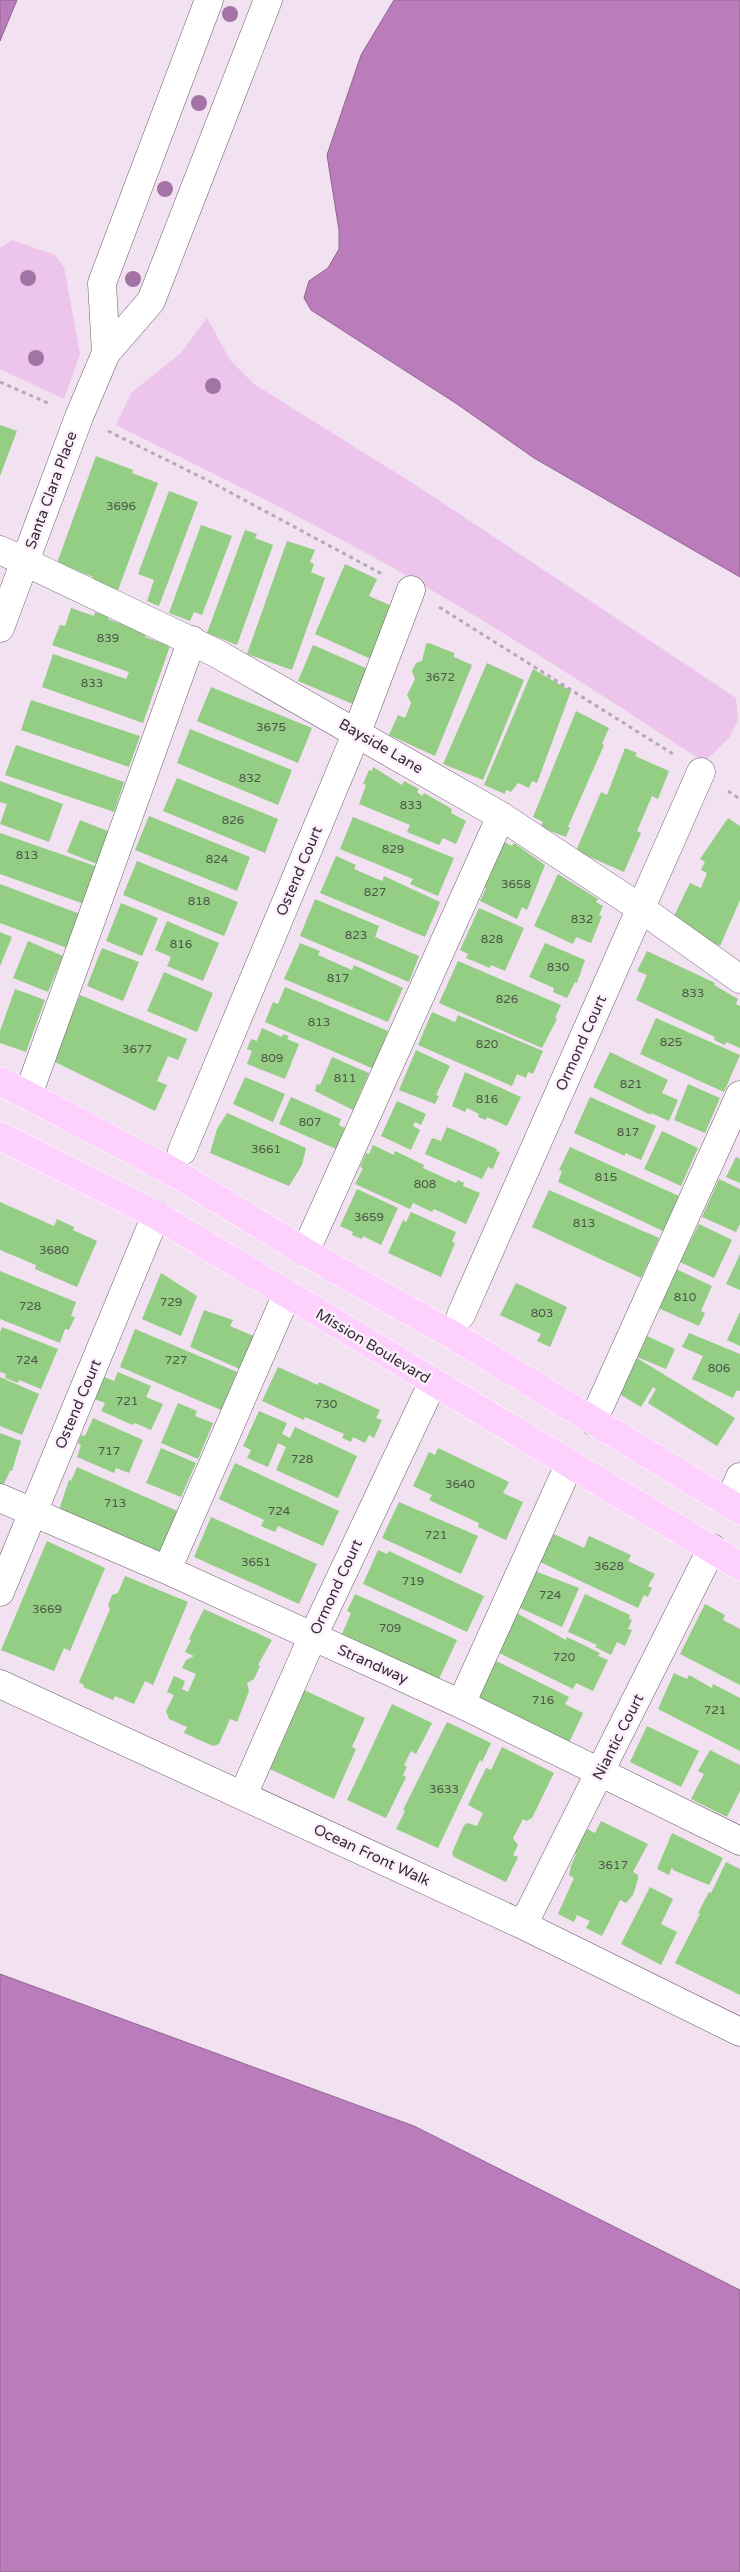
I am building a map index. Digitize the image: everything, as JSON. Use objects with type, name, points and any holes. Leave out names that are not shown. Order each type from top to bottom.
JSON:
[{"type":"main road","points":[[0,1081],[175,1173],[305,1252],[454,1336],[734,1506]]},
{"type":"main road","name":"Mission Boulevard","points":[[1,1138],[156,1215],[569,1465],[740,1566]]},
{"type":"street","points":[[106,353],[102,283],[209,0]]},
{"type":"street","points":[[106,353],[151,302],[268,0]]},
{"type":"street","name":"Santa Clara Place","points":[[0,628],[79,416],[106,353]]},
{"type":"street","name":"Bayside Lane","points":[[0,550],[192,640],[502,816],[640,908],[740,979]]},
{"type":"street","name":"Ostend Court","points":[[182,1151],[357,732],[411,590]]},
{"type":"street","points":[[28,1095],[192,640]]},
{"type":"street","name":"Ormond Court","points":[[461,1315],[701,772]]},
{"type":"street","points":[[305,1252],[502,816]]},
{"type":"street","points":[[593,1421],[740,1095]]},
{"type":"street","name":"Ostend Court","points":[[0,1592],[156,1215]]},
{"type":"street","points":[[167,1570],[287,1294]]},
{"type":"street","name":"Ormond Court","points":[[243,1795],[313,1636],[433,1382]]},
{"type":"street","points":[[461,1704],[569,1465]]},
{"type":"street","points":[[734,1506],[740,1477]]},
{"type":"street","name":"Strandway","points":[[0,1498],[167,1570],[461,1704],[740,1840]]},
{"type":"street","name":"Niantic Court","points":[[523,1925],[712,1548]]},
{"type":"street","name":"Ocean Front Walk","points":[[0,1684],[523,1925],[740,2032]]},
{"type":"path","points":[[0,382],[79,416]]},
{"type":"shaded area","points":[[0,0],[17,0],[0,41]]},
{"type":"shaded area","points":[[394,0],[740,0],[740,577],[534,458],[457,404],[311,310],[304,298],[309,281],[328,268],[339,249],[339,230],[327,155],[361,55]]},
{"type":"shaded area","points":[[12,240],[55,255],[64,267],[80,354],[64,399],[0,369],[0,248]]},
{"type":"shaded area","points":[[207,318],[230,360],[254,384],[422,489],[736,698],[738,720],[729,738],[704,762],[635,716],[423,585],[309,522],[116,425],[131,393],[181,353]]},
{"type":"shaded area","points":[[0,1974],[414,2126],[740,2290],[740,2572],[0,2572]]},
{"type":"building","points":[[0,425],[17,431],[0,476]]},
{"type":"building","points":[[96,456],[133,470],[132,473],[158,483],[118,590],[92,580],[93,577],[57,563]]},
{"type":"building","points":[[169,491],[198,502],[159,606],[147,601],[154,580],[138,574]]},
{"type":"building","points":[[201,525],[232,536],[202,615],[194,612],[190,621],[169,613]]},
{"type":"building","points":[[245,530],[257,534],[255,538],[273,545],[237,645],[207,633]]},
{"type":"building","points":[[287,541],[315,550],[310,562],[314,564],[311,572],[325,578],[292,670],[247,654]]},
{"type":"building","points":[[345,564],[377,579],[369,596],[394,607],[371,659],[315,634]]},
{"type":"building","points":[[71,608],[94,616],[95,612],[109,617],[108,619],[146,633],[145,637],[170,646],[143,723],[42,687],[53,654],[126,679],[129,672],[52,645],[60,625],[65,626]]},
{"type":"building","points":[[429,643],[454,653],[454,657],[472,665],[435,756],[389,735],[398,715],[405,718],[411,703],[407,695],[415,679],[412,671],[416,663],[422,661],[426,644]]},
{"type":"building","points":[[313,645],[368,669],[353,704],[298,681]]},
{"type":"building","points":[[487,663],[524,680],[483,780],[443,764]]},
{"type":"building","points":[[533,669],[571,691],[537,783],[532,781],[529,788],[518,783],[511,792],[506,790],[505,794],[484,785]]},
{"type":"building","points":[[211,687],[312,728],[298,763],[197,721]]},
{"type":"building","points":[[31,700],[140,736],[129,767],[21,730]]},
{"type":"building","points":[[576,711],[609,728],[602,744],[604,745],[568,827],[570,827],[566,837],[540,827],[543,822],[533,817]]},
{"type":"building","points":[[190,729],[292,770],[278,805],[177,763]]},
{"type":"building","points":[[16,745],[124,782],[114,812],[5,775]]},
{"type":"building","points":[[625,748],[637,753],[635,756],[669,771],[658,799],[652,796],[637,831],[641,833],[624,872],[576,851],[601,792],[607,795]]},
{"type":"building","points":[[373,767],[402,785],[404,781],[419,789],[417,792],[422,796],[424,793],[452,809],[451,813],[466,821],[456,844],[443,838],[439,845],[407,832],[410,825],[359,804],[366,785],[363,784],[369,770],[372,771]]},
{"type":"building","points":[[177,778],[278,819],[265,853],[163,811]]},
{"type":"building","points":[[0,781],[63,804],[49,842],[0,824],[7,804],[0,802]]},
{"type":"building","points":[[149,816],[250,857],[237,891],[135,850]]},
{"type":"building","points":[[353,817],[454,858],[438,896],[410,884],[413,879],[340,849]]},
{"type":"building","points":[[728,818],[740,826],[740,900],[720,946],[701,937],[702,934],[688,928],[689,925],[673,918],[690,883],[701,888],[707,873],[701,870],[705,862],[700,859]]},
{"type":"building","points":[[80,820],[110,832],[97,864],[67,852]]},
{"type":"building","points":[[0,833],[101,868],[87,905],[0,874]]},
{"type":"building","points":[[502,841],[512,846],[514,843],[545,865],[527,910],[522,907],[517,919],[480,901],[486,888],[482,886]]},
{"type":"building","points":[[336,856],[356,865],[354,869],[382,881],[384,876],[440,902],[425,937],[320,893]]},
{"type":"building","points":[[137,861],[238,902],[224,936],[123,895]]},
{"type":"building","points":[[558,874],[598,899],[596,902],[603,906],[599,915],[602,916],[591,943],[576,937],[573,944],[534,926]]},
{"type":"building","points":[[0,884],[80,914],[67,948],[0,923]]},
{"type":"building","points":[[315,899],[379,926],[375,937],[419,956],[409,982],[300,936]]},
{"type":"building","points":[[121,903],[158,918],[142,956],[106,941]]},
{"type":"building","points":[[479,908],[524,928],[505,971],[491,965],[490,968],[466,958],[468,954],[460,950]]},
{"type":"building","points":[[167,921],[219,943],[203,981],[167,966],[171,957],[155,950]]},
{"type":"building","points":[[0,932],[12,937],[0,966]]},
{"type":"building","points":[[28,941],[63,956],[48,992],[13,978]]},
{"type":"building","points":[[300,943],[320,951],[318,955],[352,970],[354,965],[403,988],[388,1022],[284,979]]},
{"type":"building","points":[[545,943],[585,960],[577,983],[575,982],[567,998],[553,992],[554,988],[529,977]]},
{"type":"building","points":[[102,948],[139,962],[123,1001],[87,986]]},
{"type":"building","points":[[647,951],[715,983],[714,985],[738,999],[736,1004],[740,1006],[740,1048],[726,1042],[725,1045],[714,1040],[715,1037],[636,1000],[647,975],[637,971]]},
{"type":"building","points":[[458,961],[561,1005],[555,1018],[557,1019],[542,1048],[439,1003]]},
{"type":"building","points":[[164,972],[213,993],[197,1032],[147,1011]]},
{"type":"building","points":[[285,987],[388,1031],[374,1069],[265,1022],[273,1002],[278,1004]]},
{"type":"building","points":[[15,989],[45,1000],[26,1052],[0,1043],[0,1031]]},
{"type":"building","points":[[80,995],[187,1039],[178,1060],[168,1056],[157,1081],[167,1085],[155,1111],[53,1061]]},
{"type":"building","points":[[432,1012],[455,1022],[458,1015],[543,1051],[533,1074],[528,1072],[526,1078],[517,1074],[512,1086],[418,1045]]},
{"type":"building","points":[[656,1018],[740,1055],[724,1092],[640,1054]]},
{"type":"building","points":[[262,1028],[282,1037],[283,1034],[289,1036],[287,1039],[299,1044],[285,1079],[247,1064],[252,1051],[247,1049],[251,1039],[257,1041]]},
{"type":"building","points":[[416,1050],[450,1066],[436,1095],[439,1096],[435,1104],[399,1090]]},
{"type":"building","points":[[610,1052],[668,1080],[662,1093],[678,1100],[669,1121],[651,1113],[651,1115],[593,1087]]},
{"type":"building","points":[[332,1057],[369,1073],[353,1110],[315,1091],[317,1084],[320,1085]]},
{"type":"building","points":[[465,1072],[521,1097],[507,1126],[487,1117],[486,1120],[478,1117],[479,1114],[467,1108],[465,1112],[452,1106]]},
{"type":"building","points":[[245,1077],[285,1094],[273,1122],[233,1104]]},
{"type":"building","points":[[688,1084],[720,1098],[705,1133],[674,1120]]},
{"type":"building","points":[[291,1097],[341,1119],[339,1125],[345,1128],[336,1149],[279,1124]]},
{"type":"building","points":[[590,1097],[656,1126],[641,1160],[625,1153],[625,1156],[574,1133]]},
{"type":"building","points":[[397,1101],[426,1114],[421,1125],[415,1122],[413,1126],[420,1130],[411,1150],[381,1136]]},
{"type":"building","points":[[227,1113],[306,1148],[302,1165],[289,1186],[210,1153],[217,1129]]},
{"type":"building","points":[[447,1127],[500,1152],[493,1169],[488,1167],[482,1179],[425,1154],[432,1138],[441,1141]]},
{"type":"building","points":[[662,1131],[698,1148],[681,1186],[644,1169]]},
{"type":"building","points":[[373,1145],[394,1155],[395,1151],[424,1165],[423,1168],[456,1183],[458,1180],[464,1183],[463,1186],[480,1193],[466,1224],[434,1209],[432,1212],[413,1203],[410,1209],[355,1184],[363,1168],[360,1167],[366,1153],[369,1154]]},
{"type":"building","points":[[570,1147],[679,1196],[663,1231],[558,1182],[562,1171],[559,1170]]},
{"type":"building","points":[[736,1157],[740,1159],[740,1183],[726,1177]]},
{"type":"building","points":[[719,1179],[740,1189],[740,1224],[736,1232],[702,1217]]},
{"type":"building","points":[[357,1189],[398,1208],[381,1245],[363,1236],[362,1239],[352,1235],[353,1232],[340,1226]]},
{"type":"building","points":[[549,1190],[659,1238],[641,1278],[532,1227]]},
{"type":"building","points":[[0,1202],[54,1226],[57,1219],[74,1227],[73,1230],[97,1241],[77,1287],[35,1269],[36,1265],[0,1250]]},
{"type":"building","points":[[411,1212],[456,1232],[452,1242],[455,1243],[441,1277],[388,1253],[403,1220],[406,1222]]},
{"type":"building","points":[[699,1224],[732,1240],[714,1278],[680,1262]]},
{"type":"building","points":[[740,1254],[740,1290],[726,1284]]},
{"type":"building","points":[[676,1269],[712,1286],[701,1311],[705,1313],[699,1326],[658,1308]]},
{"type":"building","points":[[0,1271],[76,1302],[71,1316],[75,1317],[69,1330],[65,1329],[60,1343],[0,1319]]},
{"type":"building","points":[[161,1273],[197,1296],[181,1336],[142,1319]]},
{"type":"building","points":[[516,1283],[567,1307],[550,1347],[537,1341],[541,1334],[500,1315]]},
{"type":"building","points":[[204,1310],[233,1320],[230,1326],[256,1337],[242,1370],[190,1347]]},
{"type":"building","points":[[740,1312],[740,1346],[727,1340]]},
{"type":"building","points":[[2,1327],[58,1349],[41,1389],[19,1380],[18,1383],[5,1378],[6,1374],[0,1372],[0,1332]]},
{"type":"building","points":[[135,1329],[237,1372],[221,1410],[120,1367]]},
{"type":"building","points":[[689,1333],[740,1354],[740,1391],[737,1390],[733,1398],[692,1379],[703,1356],[682,1347]]},
{"type":"building","points":[[647,1336],[675,1349],[666,1369],[637,1357]]},
{"type":"building","points":[[637,1358],[735,1418],[717,1446],[648,1403],[656,1389],[653,1387],[641,1407],[616,1392]]},
{"type":"building","points":[[278,1367],[318,1385],[319,1382],[380,1410],[376,1418],[382,1420],[374,1438],[369,1435],[365,1443],[353,1437],[351,1442],[342,1438],[344,1434],[305,1417],[304,1420],[262,1401]]},
{"type":"building","points":[[118,1372],[151,1386],[146,1397],[163,1404],[151,1430],[135,1423],[133,1425],[101,1411],[105,1403],[94,1399],[104,1377],[114,1381]]},
{"type":"building","points":[[0,1377],[39,1394],[22,1435],[0,1426]]},
{"type":"building","points":[[178,1403],[197,1411],[195,1416],[213,1423],[198,1459],[161,1443]]},
{"type":"building","points":[[259,1411],[287,1423],[282,1434],[290,1438],[295,1427],[357,1456],[338,1498],[276,1470],[286,1447],[278,1443],[268,1467],[247,1458],[251,1450],[243,1446]]},
{"type":"building","points":[[93,1418],[143,1440],[129,1473],[116,1468],[114,1473],[77,1457],[81,1445],[78,1443],[81,1435],[85,1436]]},
{"type":"building","points":[[0,1433],[21,1441],[12,1471],[10,1471],[3,1486],[0,1485]]},
{"type":"building","points":[[161,1448],[196,1463],[181,1497],[146,1483]]},
{"type":"building","points":[[438,1448],[509,1482],[503,1493],[523,1502],[506,1540],[478,1527],[479,1523],[429,1500],[432,1495],[413,1486],[429,1452],[435,1455]]},
{"type":"building","points":[[235,1463],[339,1511],[323,1546],[278,1526],[275,1532],[261,1526],[264,1520],[219,1499]]},
{"type":"building","points":[[77,1467],[182,1513],[163,1555],[59,1510],[69,1480],[71,1481]]},
{"type":"building","points":[[399,1502],[478,1536],[461,1574],[382,1538]]},
{"type":"building","points":[[211,1517],[317,1564],[299,1604],[194,1557]]},
{"type":"building","points":[[554,1534],[584,1548],[589,1536],[631,1555],[628,1561],[655,1574],[648,1586],[652,1588],[648,1597],[644,1595],[638,1608],[540,1562]]},
{"type":"building","points":[[47,1541],[105,1568],[70,1651],[64,1648],[54,1671],[1,1650]]},
{"type":"building","points":[[378,1550],[387,1554],[389,1551],[484,1596],[467,1632],[363,1584]]},
{"type":"building","points":[[535,1571],[579,1588],[562,1627],[520,1608]]},
{"type":"building","points":[[125,1576],[188,1602],[153,1685],[145,1681],[134,1704],[115,1696],[113,1700],[83,1687],[84,1685],[79,1682],[110,1609],[108,1605],[112,1595],[118,1593]]},
{"type":"building","points":[[355,1594],[457,1640],[439,1679],[342,1634],[351,1613],[347,1611]]},
{"type":"building","points":[[585,1594],[630,1615],[629,1619],[632,1620],[628,1629],[632,1630],[625,1646],[617,1642],[611,1655],[595,1647],[597,1645],[568,1632]]},
{"type":"building","points":[[705,1604],[725,1615],[723,1620],[740,1629],[740,1685],[680,1654]]},
{"type":"building","points":[[204,1609],[272,1640],[258,1665],[260,1666],[254,1679],[247,1683],[249,1691],[237,1722],[230,1719],[219,1744],[213,1746],[184,1733],[187,1727],[169,1719],[166,1711],[174,1695],[167,1692],[174,1676],[185,1681],[182,1689],[188,1692],[196,1674],[182,1668],[186,1660],[194,1656],[185,1652],[191,1640],[189,1639]]},
{"type":"building","points":[[511,1610],[566,1640],[567,1637],[600,1653],[598,1656],[608,1660],[593,1691],[576,1683],[573,1689],[489,1648]]},
{"type":"building","points":[[486,1656],[569,1697],[565,1704],[583,1713],[569,1743],[468,1693]]},
{"type":"building","points":[[674,1673],[687,1679],[689,1675],[712,1688],[713,1684],[740,1698],[740,1751],[658,1709]]},
{"type":"building","points":[[295,1686],[365,1718],[352,1747],[356,1749],[334,1799],[270,1769],[289,1727],[278,1722]]},
{"type":"building","points":[[392,1704],[432,1723],[416,1754],[411,1751],[404,1765],[407,1767],[403,1775],[406,1777],[386,1818],[347,1800]]},
{"type":"building","points":[[447,1722],[491,1743],[482,1762],[480,1760],[438,1848],[396,1829],[405,1811],[403,1810]]},
{"type":"building","points":[[647,1726],[699,1751],[681,1787],[630,1762]]},
{"type":"building","points":[[502,1747],[554,1773],[532,1818],[526,1821],[523,1819],[513,1838],[518,1845],[513,1855],[518,1857],[506,1882],[454,1857],[452,1853],[464,1825],[468,1823],[477,1826],[483,1813],[468,1805],[486,1768],[491,1770]]},
{"type":"building","points":[[710,1750],[740,1765],[740,1791],[727,1817],[691,1799],[704,1774],[698,1771]]},
{"type":"building","points":[[601,1821],[648,1844],[633,1872],[638,1875],[638,1879],[633,1895],[626,1903],[620,1900],[602,1936],[586,1928],[590,1921],[577,1915],[574,1922],[558,1914],[574,1878],[569,1875],[576,1854],[573,1852],[585,1828],[595,1833]]},
{"type":"building","points":[[672,1833],[723,1858],[709,1885],[673,1870],[672,1867],[669,1875],[657,1869]]},
{"type":"building","points":[[726,1862],[740,1869],[740,1995],[675,1963],[700,1914],[698,1913],[709,1892],[711,1893]]},
{"type":"building","points":[[650,1887],[673,1899],[661,1924],[677,1932],[661,1965],[621,1944]]}]
